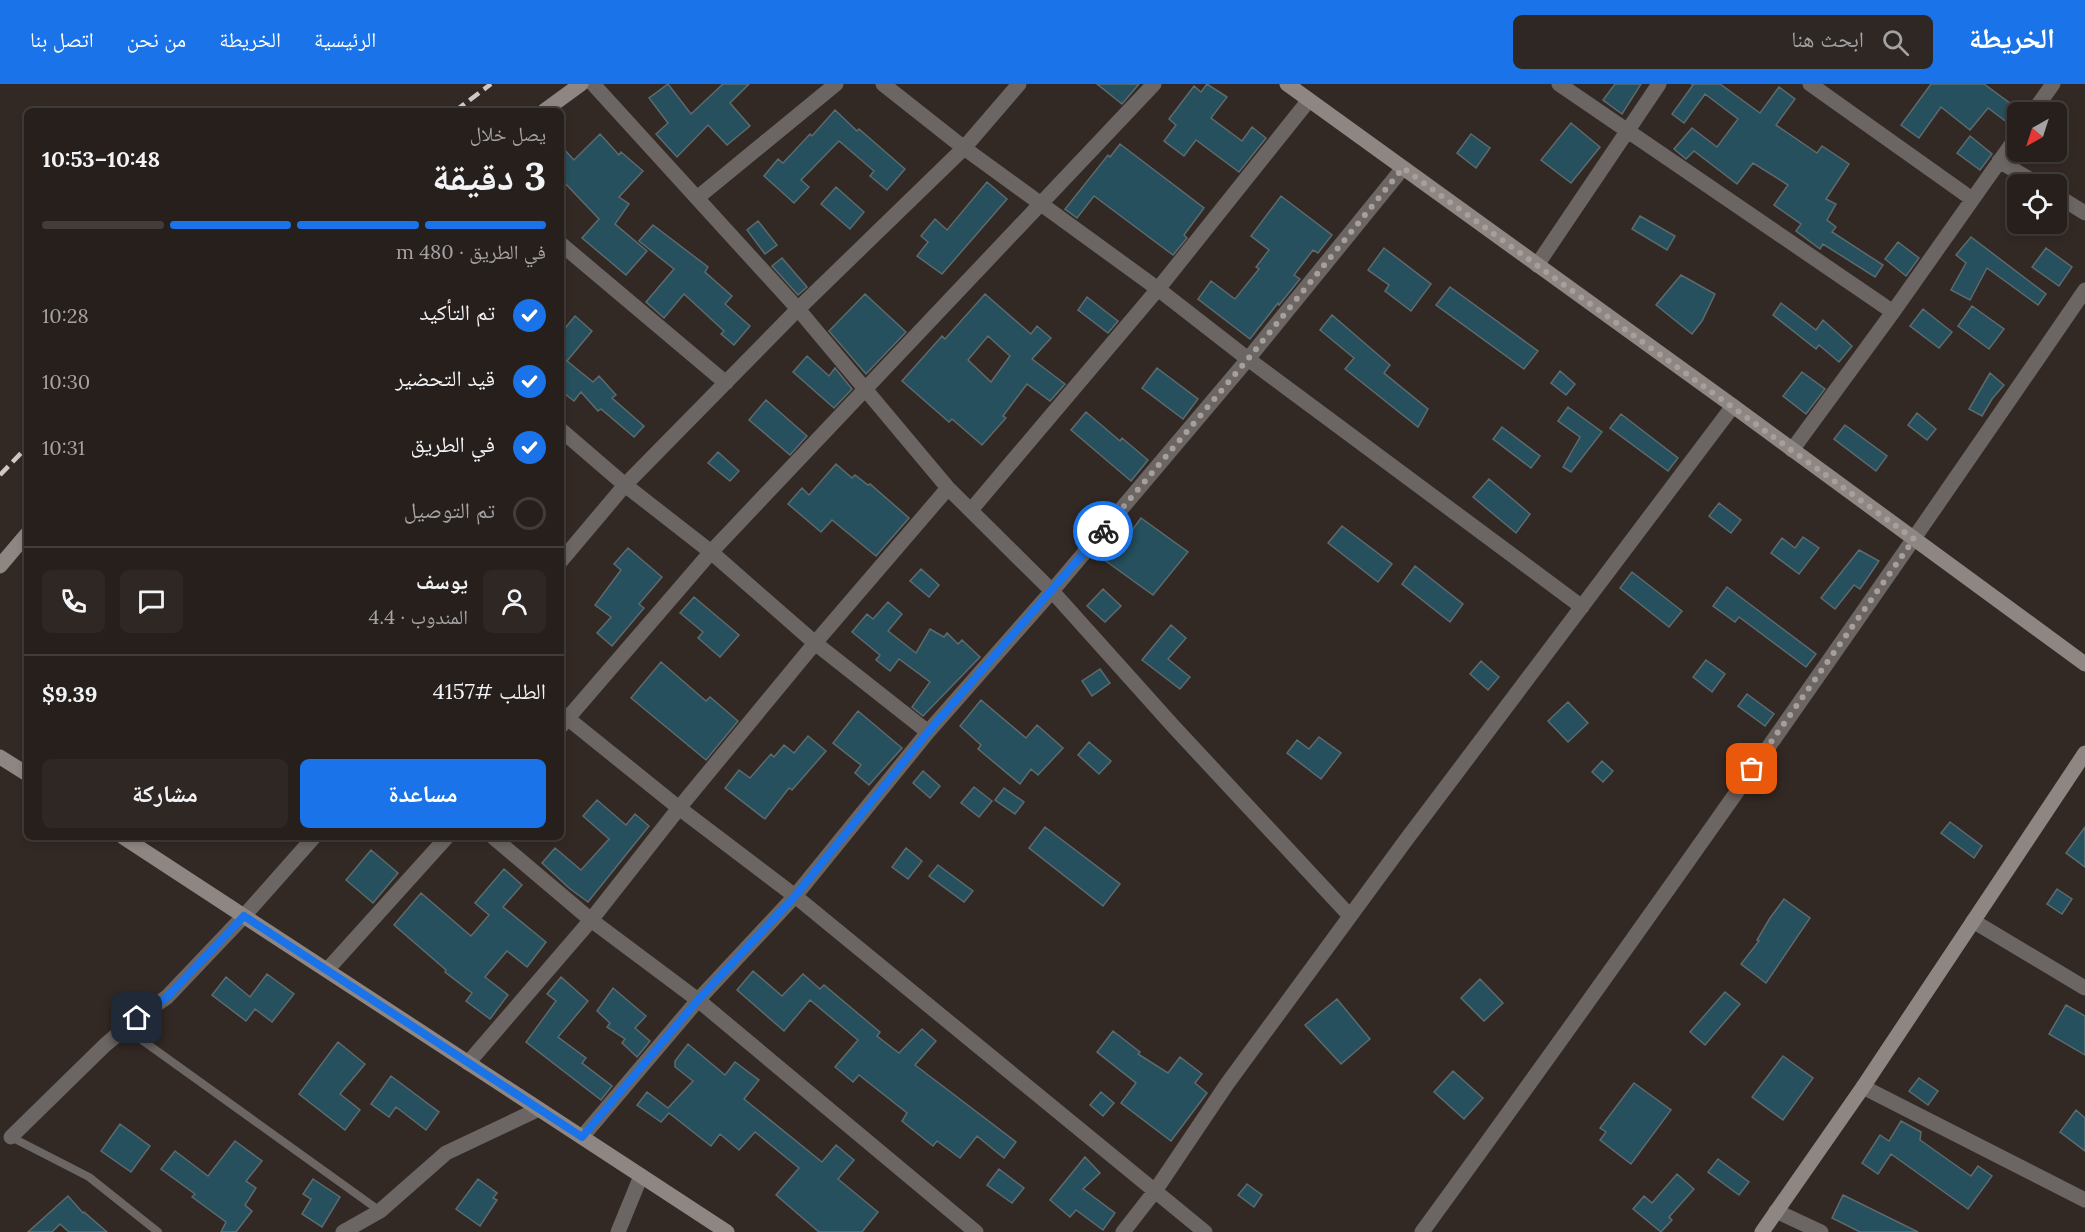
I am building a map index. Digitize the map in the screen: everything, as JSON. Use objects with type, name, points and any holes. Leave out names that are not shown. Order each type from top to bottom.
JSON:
[{"type":"street","points":[[548,108],[581,84]]},
{"type":"street","points":[[593,84],[798,309],[948,488],[1052,591],[1174,727],[1350,916]]},
{"type":"street","points":[[697,198],[836,84]]},
{"type":"street","points":[[883,84],[964,148],[1158,289],[1248,359],[1582,607]]},
{"type":"street","points":[[564,557],[625,485],[798,309],[964,148],[1019,84]]},
{"type":"street","points":[[564,718],[711,552],[1154,84]]},
{"type":"street","points":[[1287,84],[2085,664]]},
{"type":"street","points":[[1559,84],[1893,312]]},
{"type":"street","points":[[1538,265],[1659,84]]},
{"type":"street","points":[[1810,84],[1972,200]]},
{"type":"street","points":[[2040,102],[2053,84]]},
{"type":"street","points":[[970,510],[1158,289],[1309,100]]},
{"type":"street","points":[[1792,450],[2007,150]]},
{"type":"street","points":[[1999,161],[2021,174]]},
{"type":"street","points":[[582,1137],[698,1000],[795,896],[928,732],[1052,591],[1248,359],[1403,168]]},
{"type":"street","points":[[2067,202],[2085,213]]},
{"type":"street","points":[[564,247],[726,383]]},
{"type":"street","points":[[1422,1232],[1522,1095],[1914,539],[2085,290]]},
{"type":"street","points":[[1123,1232],[1155,1191],[1227,1084],[1350,916],[1733,406]]},
{"type":"street","points":[[564,433],[625,485],[711,552],[815,643],[928,732]]},
{"type":"street","points":[[468,1063],[591,920],[679,808],[815,643],[948,488]]},
{"type":"street","points":[[0,566],[24,538]]},
{"type":"street","points":[[564,720],[795,896],[1205,1232]]},
{"type":"street","points":[[1762,1232],[1863,1087],[2085,753]]},
{"type":"street","points":[[0,757],[24,772]]},
{"type":"street","points":[[128,840],[727,1232]]},
{"type":"street","points":[[11,1137],[125,1028],[167,997],[244,916],[311,840]]},
{"type":"street","points":[[327,970],[444,840]]},
{"type":"street","points":[[497,840],[591,920],[698,1000],[976,1232]]},
{"type":"street","points":[[1973,921],[2085,988]]},
{"type":"street","points":[[1863,1087],[2085,1200]]},
{"type":"street","points":[[344,1232],[380,1211],[446,1153],[538,1109]]},
{"type":"street","points":[[618,1232],[641,1176]]},
{"type":"street","points":[[1776,1211],[1821,1232]]},
{"type":"lane","points":[[125,1028],[380,1211]]},
{"type":"lane","points":[[11,1137],[89,1177],[158,1232]]},
{"type":"building","points":[[668,84],[691,114],[723,84],[749,84],[730,103],[750,126],[727,145],[708,125],[677,157],[656,134],[668,123],[649,98]]},
{"type":"building","points":[[1097,84],[1139,84],[1122,104]]},
{"type":"building","points":[[1207,84],[1227,97],[1211,118],[1242,141],[1252,127],[1266,138],[1239,172],[1196,140],[1184,156],[1164,141],[1176,125],[1169,119],[1194,86],[1201,92]]},
{"type":"building","points":[[1615,84],[1641,84],[1622,114],[1603,100]]},
{"type":"building","points":[[1691,84],[1720,84],[1760,113],[1779,87],[1795,99],[1776,125],[1817,153],[1822,146],[1849,164],[1826,199],[1836,204],[1827,220],[1836,227],[1832,232],[1883,265],[1875,277],[1823,244],[1820,249],[1796,231],[1801,224],[1774,205],[1788,185],[1753,163],[1737,184],[1694,151],[1686,159],[1674,149],[1692,128],[1717,147],[1738,119],[1705,94],[1684,123],[1672,114],[1693,85]]},
{"type":"building","points":[[1931,84],[1984,84],[2008,102],[2007,122],[1988,108],[1970,130],[1941,107],[1919,138],[1901,125]]},
{"type":"building","points":[[835,110],[857,131],[859,129],[905,169],[887,190],[870,176],[874,171],[839,141],[801,180],[809,187],[794,203],[764,176],[778,159],[783,163]]},
{"type":"building","points":[[1571,123],[1600,147],[1571,183],[1541,160]]},
{"type":"building","points":[[600,134],[619,155],[621,152],[643,171],[619,197],[629,204],[615,224],[647,251],[626,275],[582,238],[599,219],[564,182],[564,149],[574,160]]},
{"type":"building","points":[[1471,134],[1490,148],[1476,168],[1457,153]]},
{"type":"building","points":[[1970,136],[1992,154],[1980,170],[1957,153]]},
{"type":"building","points":[[1120,144],[1204,208],[1184,235],[1187,238],[1173,255],[1094,196],[1077,218],[1065,209],[1108,155],[1110,157]]},
{"type":"building","points":[[987,182],[1007,199],[942,274],[917,256],[928,242],[921,236],[935,219],[947,230]]},
{"type":"building","points":[[836,187],[864,212],[850,229],[821,204]]},
{"type":"building","points":[[1281,196],[1332,235],[1318,253],[1313,250],[1294,275],[1300,279],[1250,339],[1198,299],[1211,281],[1235,299],[1259,269],[1256,267],[1269,250],[1251,236]]},
{"type":"building","points":[[1640,216],[1675,236],[1667,250],[1632,229]]},
{"type":"building","points":[[758,221],[777,245],[765,254],[747,230]]},
{"type":"building","points":[[653,225],[708,267],[705,272],[732,296],[725,304],[750,326],[734,345],[721,334],[724,331],[684,294],[664,318],[646,302],[674,269],[639,241]]},
{"type":"building","points":[[1971,237],[2046,294],[2038,305],[1987,268],[1970,300],[1951,290],[1966,263],[1956,255]]},
{"type":"building","points":[[1898,242],[1919,258],[1906,276],[1885,259]]},
{"type":"building","points":[[1384,248],[1431,284],[1411,311],[1385,291],[1389,285],[1368,270]]},
{"type":"building","points":[[2046,248],[2072,267],[2059,286],[2032,267]]},
{"type":"building","points":[[782,258],[807,287],[798,295],[772,266]]},
{"type":"building","points":[[1681,275],[1715,294],[1702,321],[1692,334],[1656,305]]},
{"type":"building","points":[[1450,287],[1538,351],[1524,369],[1436,305]]},
{"type":"building","points":[[865,294],[906,332],[866,374],[829,331]]},
{"type":"building","points":[[985,294],[1031,334],[1037,326],[1051,338],[1032,359],[1065,384],[1050,401],[1027,384],[1003,416],[1006,418],[982,445],[952,419],[949,422],[902,381],[942,336],[945,339]],"holes":[[[988,336],[1010,356],[991,382],[968,360]]]},
{"type":"building","points":[[1087,297],[1118,321],[1108,333],[1078,310]]},
{"type":"building","points":[[1781,303],[1816,330],[1823,320],[1852,346],[1839,362],[1819,345],[1816,349],[1773,315]]},
{"type":"building","points":[[1972,306],[2004,329],[1989,349],[1958,326]]},
{"type":"building","points":[[1923,309],[1952,332],[1939,348],[1910,326]]},
{"type":"building","points":[[1332,315],[1390,365],[1384,373],[1428,409],[1418,427],[1345,369],[1354,358],[1320,330]]},
{"type":"building","points":[[575,316],[592,331],[567,361],[593,382],[599,376],[616,395],[612,398],[644,426],[634,437],[601,409],[598,411],[581,392],[574,401],[564,393],[564,329]]},
{"type":"building","points":[[807,356],[829,376],[835,368],[852,389],[834,408],[793,372]]},
{"type":"building","points":[[1157,368],[1198,399],[1183,419],[1142,388]]},
{"type":"building","points":[[1560,371],[1575,384],[1566,395],[1551,383]]},
{"type":"building","points":[[1802,372],[1825,389],[1806,414],[1783,396]]},
{"type":"building","points":[[1990,373],[2004,385],[1982,416],[1969,409]]},
{"type":"building","points":[[766,400],[807,436],[790,455],[749,420]]},
{"type":"building","points":[[1568,407],[1602,432],[1571,472],[1563,467],[1580,437],[1558,421]]},
{"type":"building","points":[[1086,412],[1120,441],[1122,438],[1148,460],[1131,481],[1071,430]]},
{"type":"building","points":[[1917,413],[1936,429],[1927,440],[1908,425]]},
{"type":"building","points":[[1621,414],[1678,458],[1668,471],[1610,428]]},
{"type":"building","points":[[1845,425],[1887,456],[1876,471],[1834,439]]},
{"type":"building","points":[[1502,427],[1540,456],[1531,468],[1493,439]]},
{"type":"building","points":[[718,452],[739,471],[730,481],[708,463]]},
{"type":"building","points":[[836,464],[852,478],[855,475],[868,485],[870,484],[909,518],[876,556],[832,520],[821,532],[788,504],[802,488],[809,495]]},
{"type":"building","points":[[1489,479],[1530,514],[1516,533],[1473,497]]},
{"type":"building","points":[[1719,503],[1741,520],[1731,533],[1709,516]]},
{"type":"building","points":[[1141,518],[1188,552],[1153,595],[1096,554],[1106,543],[1117,551]]},
{"type":"building","points":[[1342,526],[1392,564],[1378,582],[1328,543]]},
{"type":"building","points":[[1803,537],[1819,548],[1799,574],[1771,553],[1782,538],[1795,548]]},
{"type":"building","points":[[628,548],[662,577],[639,604],[644,608],[612,646],[597,633],[611,617],[595,605],[621,570],[614,564]]},
{"type":"building","points":[[1859,550],[1879,561],[1860,589],[1854,585],[1835,609],[1821,598]]},
{"type":"building","points":[[1415,566],[1463,604],[1450,622],[1402,584]]},
{"type":"building","points":[[921,569],[939,585],[929,597],[910,581]]},
{"type":"building","points":[[1632,572],[1682,611],[1669,627],[1620,588]]},
{"type":"building","points":[[1727,587],[1816,654],[1806,667],[1739,617],[1735,622],[1713,606]]},
{"type":"building","points":[[1103,589],[1121,606],[1105,622],[1087,606]]},
{"type":"building","points":[[694,597],[739,635],[720,657],[698,638],[703,632],[680,613]]},
{"type":"building","points":[[888,602],[902,614],[888,631],[916,653],[930,629],[944,637],[947,633],[958,644],[962,640],[980,657],[923,716],[912,707],[930,682],[899,659],[890,671],[876,660],[880,655],[852,632],[867,614],[873,619]]},
{"type":"building","points":[[1171,625],[1186,638],[1168,659],[1190,677],[1180,689],[1142,660]]},
{"type":"building","points":[[1706,660],[1725,674],[1712,692],[1693,677]]},
{"type":"building","points":[[1481,661],[1499,677],[1488,690],[1470,674]]},
{"type":"building","points":[[661,662],[706,701],[710,697],[738,721],[706,760],[631,698]]},
{"type":"building","points":[[1100,669],[1110,683],[1092,696],[1082,681]]},
{"type":"building","points":[[1747,694],[1774,714],[1765,726],[1738,706]]},
{"type":"building","points":[[981,700],[1026,738],[1037,725],[1063,748],[1038,775],[1031,769],[1020,784],[978,749],[981,745],[960,726]]},
{"type":"building","points":[[1568,702],[1588,723],[1568,742],[1548,721]]},
{"type":"building","points":[[858,711],[902,748],[869,785],[855,773],[861,765],[833,743]]},
{"type":"building","points":[[808,736],[826,751],[792,790],[789,788],[765,819],[725,788],[739,770],[750,778],[771,754],[774,757],[784,745],[794,753]]},
{"type":"building","points":[[1319,737],[1341,753],[1321,779],[1287,753],[1297,740],[1309,749]]},
{"type":"building","points":[[1089,742],[1111,761],[1099,774],[1078,755]]},
{"type":"building","points":[[1602,761],[1613,771],[1603,782],[1592,772]]},
{"type":"building","points":[[923,771],[940,786],[930,798],[913,783]]},
{"type":"building","points":[[974,787],[992,801],[979,817],[961,803]]},
{"type":"building","points":[[1004,788],[1024,802],[1015,814],[995,800]]},
{"type":"building","points":[[597,800],[626,825],[635,814],[649,826],[588,902],[542,863],[555,848],[581,870],[609,839],[583,816]]},
{"type":"building","points":[[1950,822],[1982,846],[1974,858],[1941,833]]},
{"type":"building","points":[[1045,827],[1120,884],[1103,906],[1029,848]]},
{"type":"building","points":[[2085,827],[2085,867],[2066,853]]},
{"type":"building","points":[[906,848],[922,861],[908,879],[892,867]]},
{"type":"building","points":[[371,850],[398,873],[373,903],[346,880]]},
{"type":"building","points":[[938,865],[973,891],[964,902],[929,876]]},
{"type":"building","points":[[504,869],[522,885],[503,907],[546,942],[527,967],[507,951],[485,977],[508,995],[490,1019],[466,1001],[472,993],[445,972],[446,970],[394,925],[421,893],[471,936],[489,915],[475,903]]},
{"type":"building","points":[[2057,889],[2072,899],[2062,914],[2047,904]]},
{"type":"building","points":[[1784,899],[1810,918],[1766,983],[1741,964],[1759,941],[1757,940],[1770,918]]},
{"type":"building","points":[[753,971],[782,996],[803,974],[820,989],[824,985],[880,1032],[877,1036],[899,1053],[922,1029],[936,1041],[915,1065],[1016,1142],[1004,1158],[977,1136],[960,1158],[937,1141],[933,1146],[902,1121],[907,1113],[859,1075],[853,1082],[835,1067],[858,1040],[810,1000],[784,1031],[737,990]]},
{"type":"building","points":[[267,974],[294,994],[272,1022],[255,1009],[246,1021],[212,995],[226,977],[250,997]]},
{"type":"building","points":[[561,977],[588,1001],[558,1037],[586,1058],[582,1063],[612,1086],[601,1100],[526,1042],[556,1001],[547,994]]},
{"type":"building","points":[[1480,979],[1503,1003],[1484,1021],[1461,998]]},
{"type":"building","points":[[613,988],[646,1016],[635,1028],[650,1041],[637,1057],[622,1043],[625,1039],[607,1027],[610,1023],[597,1011]]},
{"type":"building","points":[[1725,992],[1740,1004],[1705,1045],[1690,1032]]},
{"type":"building","points":[[1337,999],[1370,1039],[1341,1064],[1305,1025]]},
{"type":"building","points":[[2066,1005],[2085,1016],[2085,1055],[2049,1034]]},
{"type":"building","points":[[1113,1031],[1140,1052],[1138,1054],[1168,1073],[1180,1057],[1202,1074],[1195,1083],[1207,1093],[1171,1141],[1121,1103],[1136,1083],[1097,1052]]},
{"type":"building","points":[[338,1042],[365,1064],[340,1094],[360,1110],[345,1130],[299,1094]]},
{"type":"building","points":[[688,1044],[725,1075],[735,1062],[759,1080],[744,1099],[822,1162],[836,1145],[854,1160],[838,1179],[878,1212],[862,1232],[819,1232],[776,1195],[799,1168],[755,1132],[739,1150],[720,1134],[711,1146],[669,1113],[661,1122],[637,1105],[647,1092],[668,1108],[693,1081],[675,1067],[675,1061]]},
{"type":"building","points":[[1783,1056],[1813,1078],[1783,1120],[1752,1097]]},
{"type":"building","points":[[1453,1071],[1483,1098],[1464,1119],[1434,1092]]},
{"type":"building","points":[[391,1076],[439,1112],[426,1130],[396,1107],[389,1117],[371,1104]]},
{"type":"building","points":[[1919,1078],[1938,1091],[1928,1105],[1909,1091]]},
{"type":"building","points":[[1634,1083],[1671,1110],[1631,1164],[1600,1140],[1606,1132],[1600,1128]]},
{"type":"building","points":[[1101,1092],[1114,1103],[1103,1116],[1090,1105]]},
{"type":"building","points":[[2076,1110],[2085,1118],[2085,1151],[2060,1132]]},
{"type":"building","points":[[1901,1121],[1921,1132],[1920,1140],[1971,1176],[1978,1166],[1992,1176],[1968,1209],[1891,1154],[1878,1174],[1862,1163],[1880,1135],[1889,1141]]},
{"type":"building","points":[[120,1124],[150,1146],[131,1172],[101,1151]]},
{"type":"building","points":[[235,1141],[262,1161],[246,1181],[256,1188],[245,1205],[252,1211],[236,1232],[221,1232],[226,1222],[192,1197],[195,1194],[161,1169],[175,1151],[208,1176]]},
{"type":"building","points":[[1085,1157],[1100,1173],[1083,1189],[1115,1213],[1103,1230],[1076,1210],[1070,1217],[1050,1200]]},
{"type":"building","points":[[1718,1159],[1749,1182],[1739,1195],[1708,1172]]},
{"type":"building","points":[[999,1169],[1024,1188],[1012,1203],[987,1185]]},
{"type":"building","points":[[1677,1174],[1694,1189],[1669,1217],[1672,1220],[1661,1232],[1633,1209],[1644,1196],[1652,1203]]},
{"type":"building","points":[[313,1179],[340,1197],[322,1227],[302,1214],[311,1199],[303,1194]]},
{"type":"building","points":[[478,1179],[497,1193],[493,1198],[497,1200],[480,1226],[456,1209]]},
{"type":"building","points":[[1247,1184],[1262,1195],[1254,1207],[1238,1195]]},
{"type":"building","points":[[1843,1195],[1918,1232],[1860,1232],[1832,1218]]},
{"type":"building","points":[[68,1196],[83,1213],[107,1232],[69,1232],[60,1224],[52,1232],[28,1232]]},
{"type":"railway","points":[[459,108],[491,84]]},
{"type":"railway","points":[[0,475],[24,450]]},
{"type":"way so far","points":[[1103,531],[1248,359],[1403,168],[1914,539],[1752,769]]},
{"type":"route","points":[[137,1018],[167,997],[244,916],[582,1137],[698,1000],[795,896],[928,732],[1103,531]]}]
